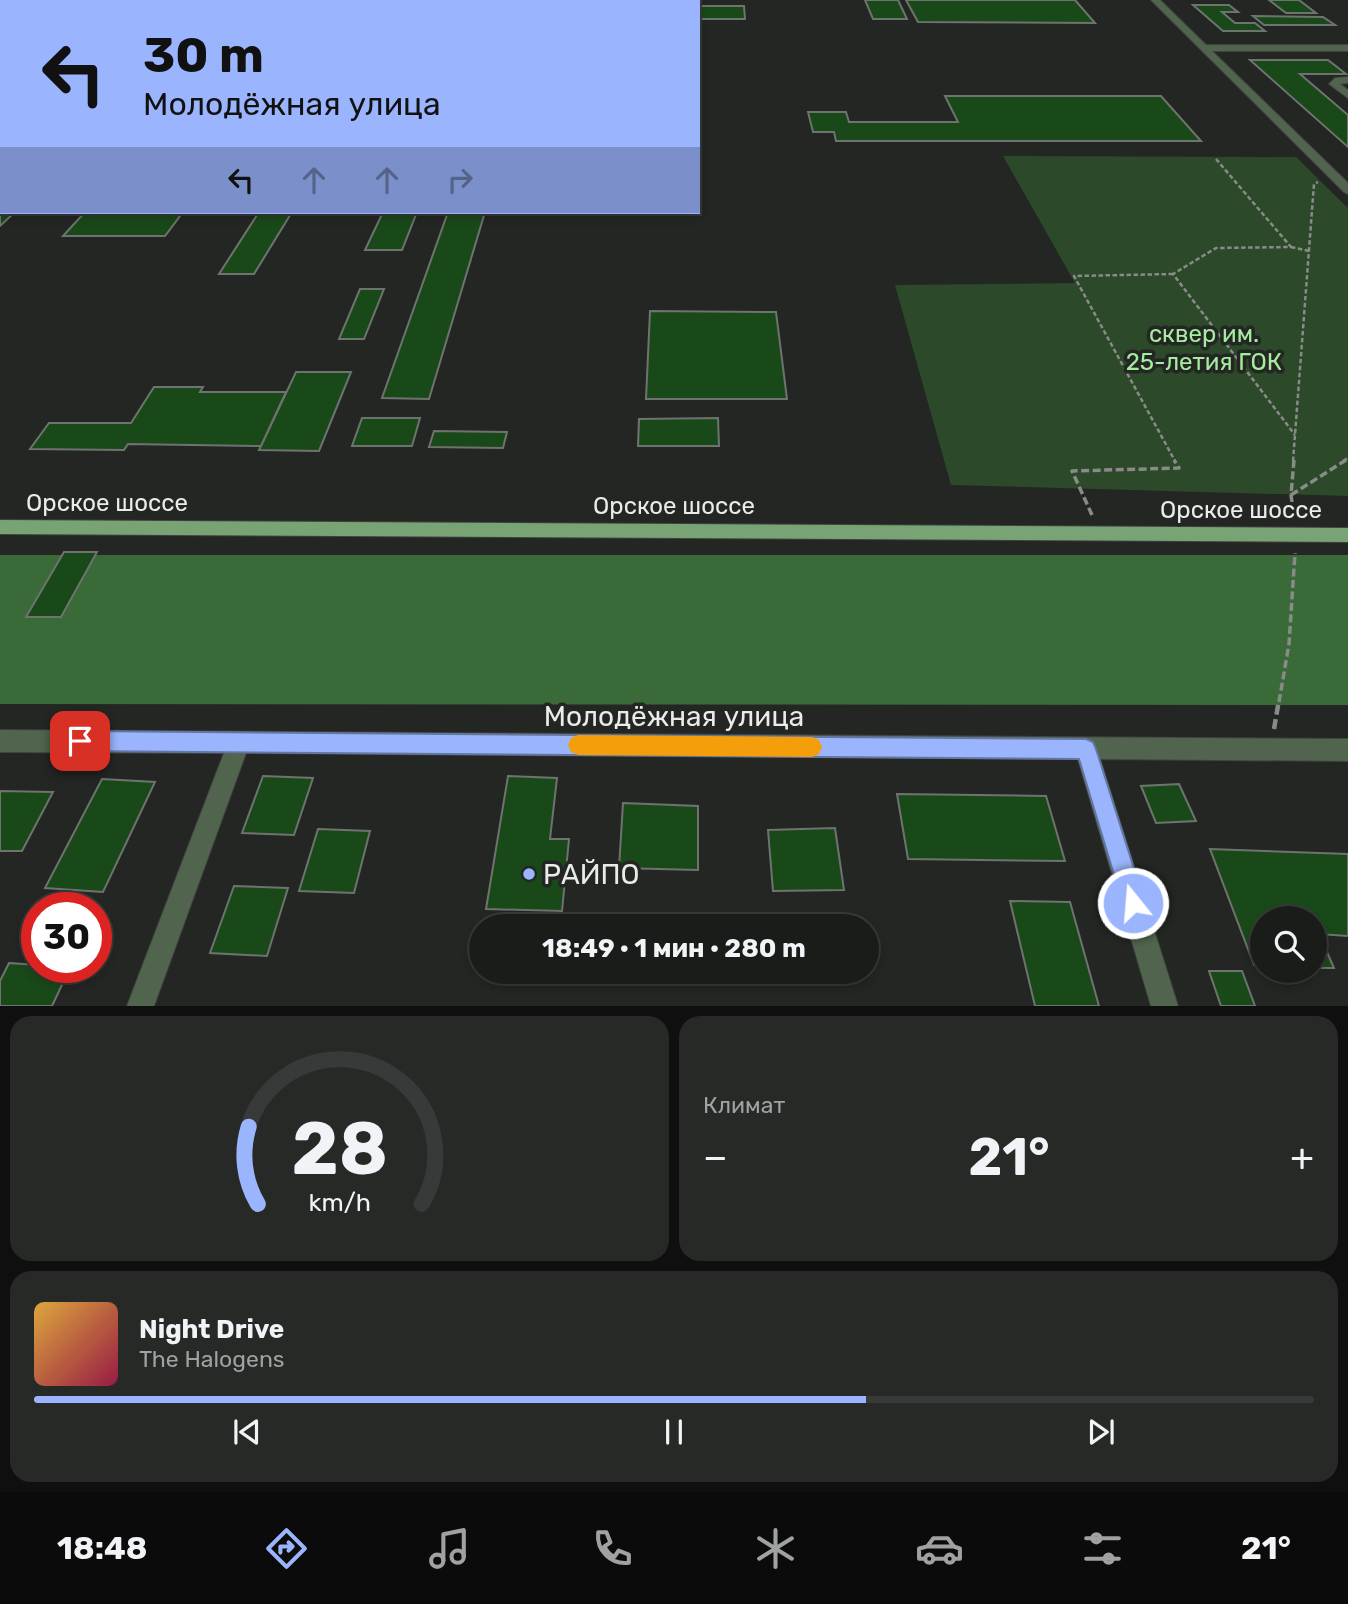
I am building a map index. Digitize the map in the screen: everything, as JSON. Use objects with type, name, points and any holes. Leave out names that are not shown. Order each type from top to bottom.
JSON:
[{"type":"main road","name":"Орское шоссе","points":[[0,527],[1348,535]]},
{"type":"street","points":[[1155,0],[1348,190]]},
{"type":"street","points":[[1203,48],[1347,49]]},
{"type":"street","points":[[1348,80],[1338,80],[1334,84],[1348,95]]},
{"type":"street","name":"Молодёжная улица","points":[[0,741],[1348,750]]},
{"type":"street","points":[[141,1006],[239,742]]},
{"type":"street","points":[[1086,749],[1165,1006]]},
{"type":"path","points":[[1216,159],[1291,247]]},
{"type":"path","points":[[1271,750],[1289,644],[1296,534],[1291,495],[1314,184],[1320,180],[1337,179]]},
{"type":"path","points":[[1100,533],[1072,471],[1179,468],[1074,276],[1173,274],[1216,248],[1291,247],[1309,251]]},
{"type":"path","points":[[1173,274],[1295,436]]},
{"type":"path","points":[[1291,495],[1348,458]]},
{"type":"green space","name":"сквер им. 25-летия ГОК","points":[[1003,156],[1296,157],[1348,208],[1348,496],[951,485],[895,285],[1075,283]]},
{"type":"green space","points":[[0,555],[1348,555],[1348,705],[0,704]]},
{"type":"building","points":[[865,0],[898,0],[907,19],[873,19]]},
{"type":"building","points":[[906,0],[1075,0],[1095,23],[918,22]]},
{"type":"building","points":[[1269,0],[1299,0],[1316,13],[1286,13]]},
{"type":"building","points":[[1193,5],[1229,5],[1238,12],[1222,12],[1235,23],[1255,23],[1265,31],[1223,31]]},
{"type":"building","points":[[700,6],[744,6],[745,19],[700,19]]},
{"type":"building","points":[[1253,16],[1323,17],[1335,25],[1264,25]]},
{"type":"building","points":[[1250,60],[1328,60],[1346,74],[1300,74],[1348,115],[1348,147]]},
{"type":"building","points":[[945,96],[1161,96],[1201,141],[836,141],[834,132],[813,132],[808,112],[846,112],[849,122],[958,122]]},
{"type":"building","points":[[0,214],[13,214],[0,226]]},
{"type":"building","points":[[83,214],[182,214],[165,236],[63,236]]},
{"type":"building","points":[[258,214],[291,214],[254,274],[219,274]]},
{"type":"building","points":[[382,214],[416,214],[402,250],[365,250]]},
{"type":"building","points":[[447,214],[484,214],[429,399],[382,398]]},
{"type":"building","points":[[360,289],[384,289],[364,339],[339,339]]},
{"type":"building","points":[[650,311],[776,312],[787,399],[646,399]]},
{"type":"building","points":[[296,372],[351,372],[319,451],[259,450]]},
{"type":"building","points":[[154,387],[203,387],[200,392],[286,392],[261,446],[128,444],[124,450],[30,449],[49,423],[131,423]]},
{"type":"building","points":[[362,418],[420,418],[412,446],[352,446]]},
{"type":"building","points":[[718,418],[719,446],[638,446],[639,419]]},
{"type":"building","points":[[434,431],[507,432],[503,448],[429,447]]},
{"type":"building","points":[[64,552],[97,552],[61,617],[26,617]]},
{"type":"building","points":[[263,776],[313,778],[294,835],[242,833]]},
{"type":"building","name":"РАЙПО","points":[[508,776],[557,778],[550,839],[569,839],[562,911],[486,909]]},
{"type":"building","points":[[102,779],[155,782],[103,892],[45,888]]},
{"type":"building","points":[[1179,784],[1196,821],[1156,823],[1141,786]]},
{"type":"building","points":[[0,791],[53,792],[22,851],[0,851]]},
{"type":"building","points":[[897,794],[1046,796],[1065,861],[908,859]]},
{"type":"building","name":"РАЙПО","points":[[623,803],[698,806],[698,870],[619,868]]},
{"type":"building","points":[[835,828],[844,890],[773,891],[768,830]]},
{"type":"building","points":[[318,829],[370,831],[354,893],[299,891]]},
{"type":"building","points":[[1210,849],[1348,854],[1348,936],[1327,935],[1327,906],[1250,906],[1250,954]]},
{"type":"building","points":[[234,886],[288,888],[267,956],[210,953]]},
{"type":"building","points":[[1010,901],[1070,902],[1099,1006],[1035,1006]]},
{"type":"building","points":[[1327,952],[1334,968],[1327,968]]},
{"type":"building","points":[[9,963],[21,964],[21,983],[63,983],[52,1006],[0,1006],[0,981]]},
{"type":"building","points":[[1209,971],[1242,971],[1255,1006],[1221,1006]]},
{"type":"slow traffic","points":[[578,745],[812,747]]},
{"type":"place","name":"РАЙПО","points":[[529,874]]},
{"type":"route","points":[[80,741],[1086,749],[1133,903]]}]
